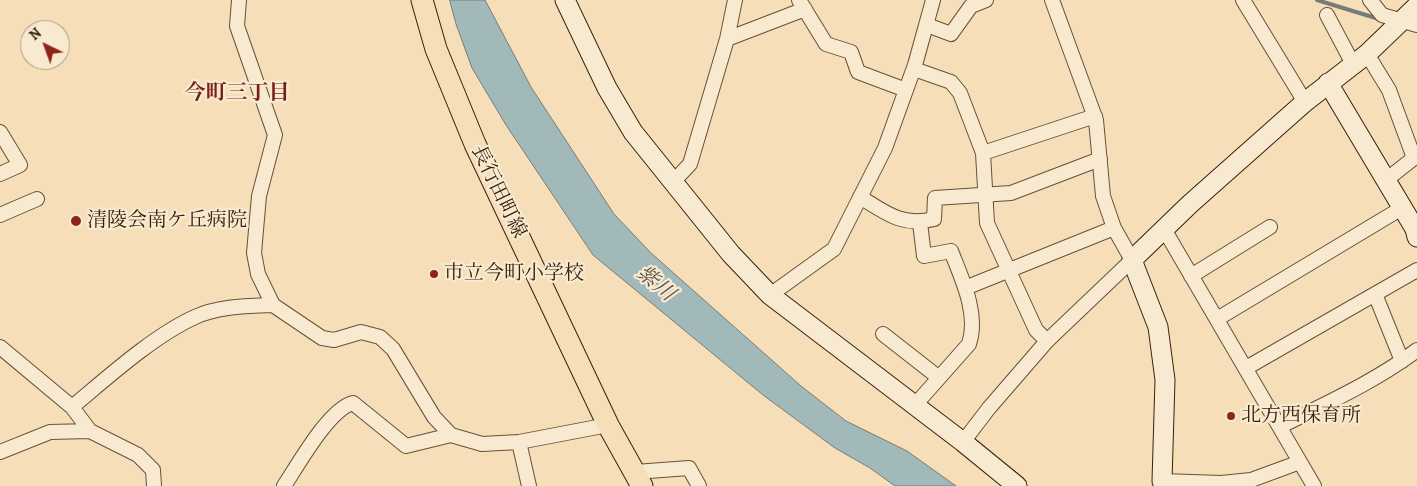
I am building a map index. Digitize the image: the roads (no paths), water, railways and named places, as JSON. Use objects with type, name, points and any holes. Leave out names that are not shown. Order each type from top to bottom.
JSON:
[{"type":"main road","name":"長行田町線","points":[[422,0],[436,48],[475,144],[608,425],[638,479]]},
{"type":"street","points":[[239,0],[237,26],[275,135],[259,196],[254,253],[258,274],[273,305],[322,338],[334,340],[361,332],[380,337],[393,349],[434,417],[451,435]]},
{"type":"street","points":[[565,0],[608,88],[633,132],[730,254],[770,295],[963,442],[1017,486]]},
{"type":"street","points":[[673,182],[690,164],[727,39],[735,0]]},
{"type":"street","points":[[770,295],[834,249],[885,148],[914,69],[933,0]]},
{"type":"street","points":[[927,25],[951,34],[971,6],[986,0]]},
{"type":"street","points":[[1052,0],[1095,116],[1103,196],[1114,228],[1132,260],[1158,327],[1164,380],[1162,484],[1221,483],[1251,480],[1300,462]]},
{"type":"street","points":[[1243,0],[1305,102]]},
{"type":"street","points":[[1370,0],[1382,15],[1410,23]]},
{"type":"street","points":[[727,39],[802,5],[826,44],[851,52],[858,72],[906,90]]},
{"type":"street","points":[[963,442],[989,408],[1047,341],[1164,229],[1305,102],[1410,23],[1417,6]]},
{"type":"street","points":[[1327,15],[1360,59],[1389,90],[1414,158],[1386,180]]},
{"type":"street","points":[[914,69],[951,82],[960,93],[983,153],[987,223],[1036,330],[1047,341]]},
{"type":"street","points":[[1328,83],[1417,236]]},
{"type":"street","points":[[983,153],[1095,116]]},
{"type":"street","points":[[0,132],[20,165],[0,174]]},
{"type":"street","points":[[860,197],[896,219],[920,223],[934,219],[936,198],[1011,193],[1100,159]]},
{"type":"street","points":[[0,216],[37,199]]},
{"type":"street","points":[[1216,319],[1402,208]]},
{"type":"street","points":[[915,405],[938,377],[970,344],[973,332],[966,288],[951,251],[924,256],[920,223]]},
{"type":"street","points":[[1191,276],[1270,227]]},
{"type":"street","points":[[966,288],[1008,269],[1114,228]]},
{"type":"street","points":[[1164,229],[1281,426],[1314,486]]},
{"type":"street","points":[[1246,368],[1417,270]]},
{"type":"street","points":[[1375,294],[1402,361]]},
{"type":"street","points":[[72,407],[147,347],[195,316],[236,306],[273,305]]},
{"type":"street","points":[[883,334],[938,377]]},
{"type":"street","points":[[0,347],[72,407],[90,431],[138,455],[152,470],[154,486]]},
{"type":"street","points":[[1281,426],[1402,361],[1417,350]]},
{"type":"street","points":[[284,486],[314,440],[343,406],[353,403],[406,446],[451,435],[482,444],[519,442],[608,425]]},
{"type":"street","points":[[0,452],[50,432],[90,431]]},
{"type":"street","points":[[519,442],[529,486]]},
{"type":"street","points":[[638,479],[689,468],[699,486]]},
{"type":"water","name":"紫川","points":[[450,0],[485,0],[531,87],[614,214],[651,253],[801,386],[846,421],[907,451],[956,486],[895,486],[870,468],[835,448],[763,395],[593,255],[506,125],[472,68],[456,24]]},
{"type":"waterway","points":[[1317,0],[1379,19]]},
{"type":"place","name":"清陵会南ケ丘病院","points":[[76,221]]},
{"type":"place","name":"市立今町小学校","points":[[434,274]]},
{"type":"place","name":"北方西保育所","points":[[1231,416]]},
{"type":"district","name":"今町三丁目","points":[[237,94]]}]
